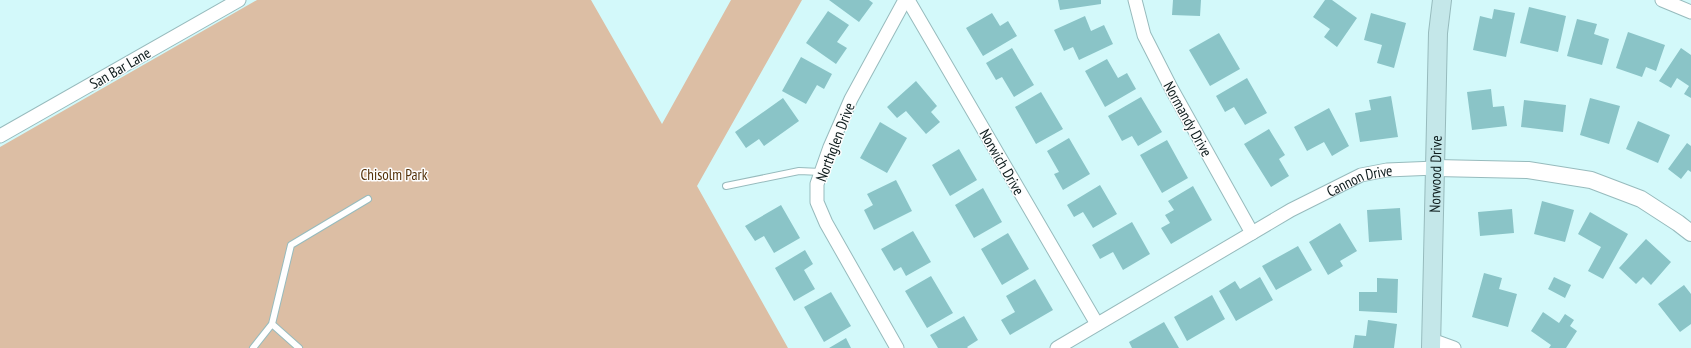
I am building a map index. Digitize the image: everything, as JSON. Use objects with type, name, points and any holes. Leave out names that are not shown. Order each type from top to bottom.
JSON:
[{"type":"main road","name":"Norwood Drive","points":[[1432,344],[1438,33],[1442,0]]},
{"type":"street","name":"San Bar Lane","points":[[0,136],[239,0]]},
{"type":"street","name":"Northglen Drive","points":[[898,348],[826,223],[817,202],[817,184],[830,147],[851,99],[906,0]]},
{"type":"street","name":"Norwich Drive","points":[[906,0],[1097,324]]},
{"type":"street","name":"Normandy Drive","points":[[1135,0],[1144,35],[1171,88],[1252,233]]},
{"type":"street","points":[[1662,0],[1691,12]]},
{"type":"street","name":"Cannon Drive","points":[[1056,348],[1291,210],[1361,175],[1387,170],[1436,168],[1528,170],[1591,180],[1641,199],[1691,233]]},
{"type":"street","points":[[1432,344],[1454,348]]},
{"type":"lane","points":[[726,186],[799,171],[821,172]]},
{"type":"lane","points":[[253,348],[272,324],[291,245],[368,199]]},
{"type":"lane","points":[[272,324],[299,348]]},
{"type":"green space","name":"Chisolm Park","points":[[257,0],[591,0],[662,124],[731,0],[802,0],[697,186],[788,348],[0,348],[0,147]]},
{"type":"building","points":[[829,0],[869,0],[873,3],[859,22]]},
{"type":"building","points":[[1058,0],[1101,0],[1101,4],[1060,10]]},
{"type":"building","points":[[1173,0],[1201,0],[1200,16],[1172,15]]},
{"type":"building","points":[[1325,0],[1332,0],[1357,18],[1337,47],[1324,37],[1330,29],[1313,17]]},
{"type":"building","points":[[1529,7],[1566,16],[1558,52],[1520,43]]},
{"type":"building","points":[[1494,9],[1515,13],[1506,57],[1473,50],[1480,16],[1492,19]]},
{"type":"building","points":[[828,11],[849,25],[837,42],[847,48],[836,64],[806,43]]},
{"type":"building","points":[[992,13],[1000,26],[1008,21],[1017,36],[983,56],[966,28]]},
{"type":"building","points":[[1371,13],[1406,23],[1394,68],[1377,63],[1382,45],[1364,40]]},
{"type":"building","points":[[1085,16],[1091,31],[1104,25],[1113,44],[1079,60],[1073,47],[1064,51],[1054,30]]},
{"type":"building","points":[[1577,19],[1597,24],[1594,34],[1609,39],[1602,65],[1567,56]]},
{"type":"building","points":[[1628,32],[1665,45],[1656,71],[1646,67],[1642,77],[1616,68]]},
{"type":"building","points":[[1219,33],[1240,69],[1210,86],[1189,50]]},
{"type":"building","points":[[1012,48],[1034,85],[1014,97],[1002,77],[996,80],[986,63]]},
{"type":"building","points":[[1681,48],[1691,55],[1691,98],[1684,94],[1689,86],[1677,78],[1671,88],[1659,81]]},
{"type":"building","points":[[801,57],[832,74],[824,89],[817,85],[806,104],[782,91]]},
{"type":"building","points":[[1107,59],[1118,78],[1127,73],[1136,89],[1105,107],[1085,71]]},
{"type":"building","points":[[1247,78],[1267,113],[1245,125],[1234,107],[1225,112],[1216,96]]},
{"type":"building","points":[[916,81],[937,106],[931,112],[940,122],[926,134],[906,111],[897,118],[887,107]]},
{"type":"building","points":[[1491,89],[1493,107],[1504,106],[1507,126],[1472,130],[1467,92]]},
{"type":"building","points":[[1041,92],[1063,129],[1036,144],[1015,107]]},
{"type":"building","points":[[1391,96],[1398,137],[1360,142],[1355,113],[1371,110],[1369,100]]},
{"type":"building","points":[[1141,97],[1162,132],[1138,146],[1132,136],[1122,141],[1108,116]]},
{"type":"building","points":[[783,98],[799,121],[764,146],[759,139],[746,148],[735,132]]},
{"type":"building","points":[[1590,98],[1620,106],[1609,144],[1580,135]]},
{"type":"building","points":[[1524,100],[1566,105],[1563,132],[1521,127]]},
{"type":"building","points":[[1329,108],[1349,146],[1332,156],[1324,142],[1307,151],[1294,127]]},
{"type":"building","points":[[1638,121],[1670,135],[1658,163],[1626,149]]},
{"type":"building","points":[[880,122],[907,138],[887,173],[860,158]]},
{"type":"building","points":[[1269,129],[1285,155],[1279,159],[1289,176],[1271,187],[1244,144]]},
{"type":"building","points":[[1069,138],[1090,174],[1063,190],[1054,174],[1059,172],[1047,151]]},
{"type":"building","points":[[1167,140],[1188,178],[1162,193],[1140,155]]},
{"type":"building","points":[[1687,143],[1691,146],[1691,172],[1688,170],[1681,179],[1668,169]]},
{"type":"building","points":[[959,149],[977,180],[950,196],[932,165]]},
{"type":"building","points":[[896,180],[912,211],[874,230],[864,210],[873,205],[867,194]]},
{"type":"building","points":[[1100,185],[1117,214],[1093,228],[1083,212],[1074,217],[1067,205]]},
{"type":"building","points":[[1193,186],[1212,220],[1171,244],[1161,228],[1170,223],[1165,215],[1174,210],[1168,201]]},
{"type":"building","points":[[983,188],[1002,222],[974,238],[955,205]]},
{"type":"building","points":[[1542,201],[1574,210],[1565,242],[1534,234]]},
{"type":"building","points":[[781,205],[800,238],[774,253],[764,236],[755,241],[745,226]]},
{"type":"building","points":[[1400,208],[1402,240],[1369,242],[1367,210]]},
{"type":"building","points":[[1512,209],[1514,233],[1480,236],[1478,212]]},
{"type":"building","points":[[1590,212],[1628,234],[1603,279],[1588,271],[1601,247],[1578,234]]},
{"type":"building","points":[[1132,222],[1150,254],[1123,270],[1113,252],[1100,259],[1092,245]]},
{"type":"building","points":[[1340,223],[1357,251],[1340,261],[1343,266],[1328,275],[1309,242]]},
{"type":"building","points":[[913,231],[931,262],[906,276],[901,267],[894,271],[881,249]]},
{"type":"building","points":[[1008,233],[1029,269],[1002,285],[981,249]]},
{"type":"building","points":[[1646,239],[1671,262],[1651,285],[1643,277],[1636,284],[1619,268]]},
{"type":"building","points":[[1298,246],[1312,270],[1276,290],[1262,266]]},
{"type":"building","points":[[805,250],[813,264],[804,270],[815,289],[794,301],[775,268]]},
{"type":"building","points":[[1484,273],[1502,278],[1499,289],[1517,294],[1508,327],[1472,317]]},
{"type":"building","points":[[931,276],[953,313],[927,328],[905,291]]},
{"type":"building","points":[[1260,277],[1273,300],[1236,321],[1219,291],[1235,281],[1240,289]]},
{"type":"building","points":[[1554,277],[1571,285],[1565,298],[1548,289]]},
{"type":"building","points":[[1377,278],[1398,279],[1397,313],[1359,311],[1359,292],[1377,292]]},
{"type":"building","points":[[1035,279],[1053,310],[1010,335],[1001,320],[1015,312],[1006,296]]},
{"type":"building","points":[[1684,285],[1691,294],[1691,324],[1680,332],[1658,304]]},
{"type":"building","points":[[831,292],[851,326],[824,342],[804,307]]},
{"type":"building","points":[[1212,295],[1225,319],[1187,341],[1174,317]]},
{"type":"building","points":[[1543,312],[1559,323],[1565,314],[1574,320],[1570,326],[1577,331],[1566,348],[1549,348],[1551,345],[1531,331]]},
{"type":"building","points":[[964,316],[978,340],[967,347],[968,348],[938,348],[930,335]]},
{"type":"building","points":[[1368,320],[1397,324],[1394,348],[1353,348],[1355,335],[1366,336]]},
{"type":"building","points":[[1164,322],[1179,348],[1132,348],[1129,342]]},
{"type":"building","points":[[846,338],[851,348],[829,348]]}]
